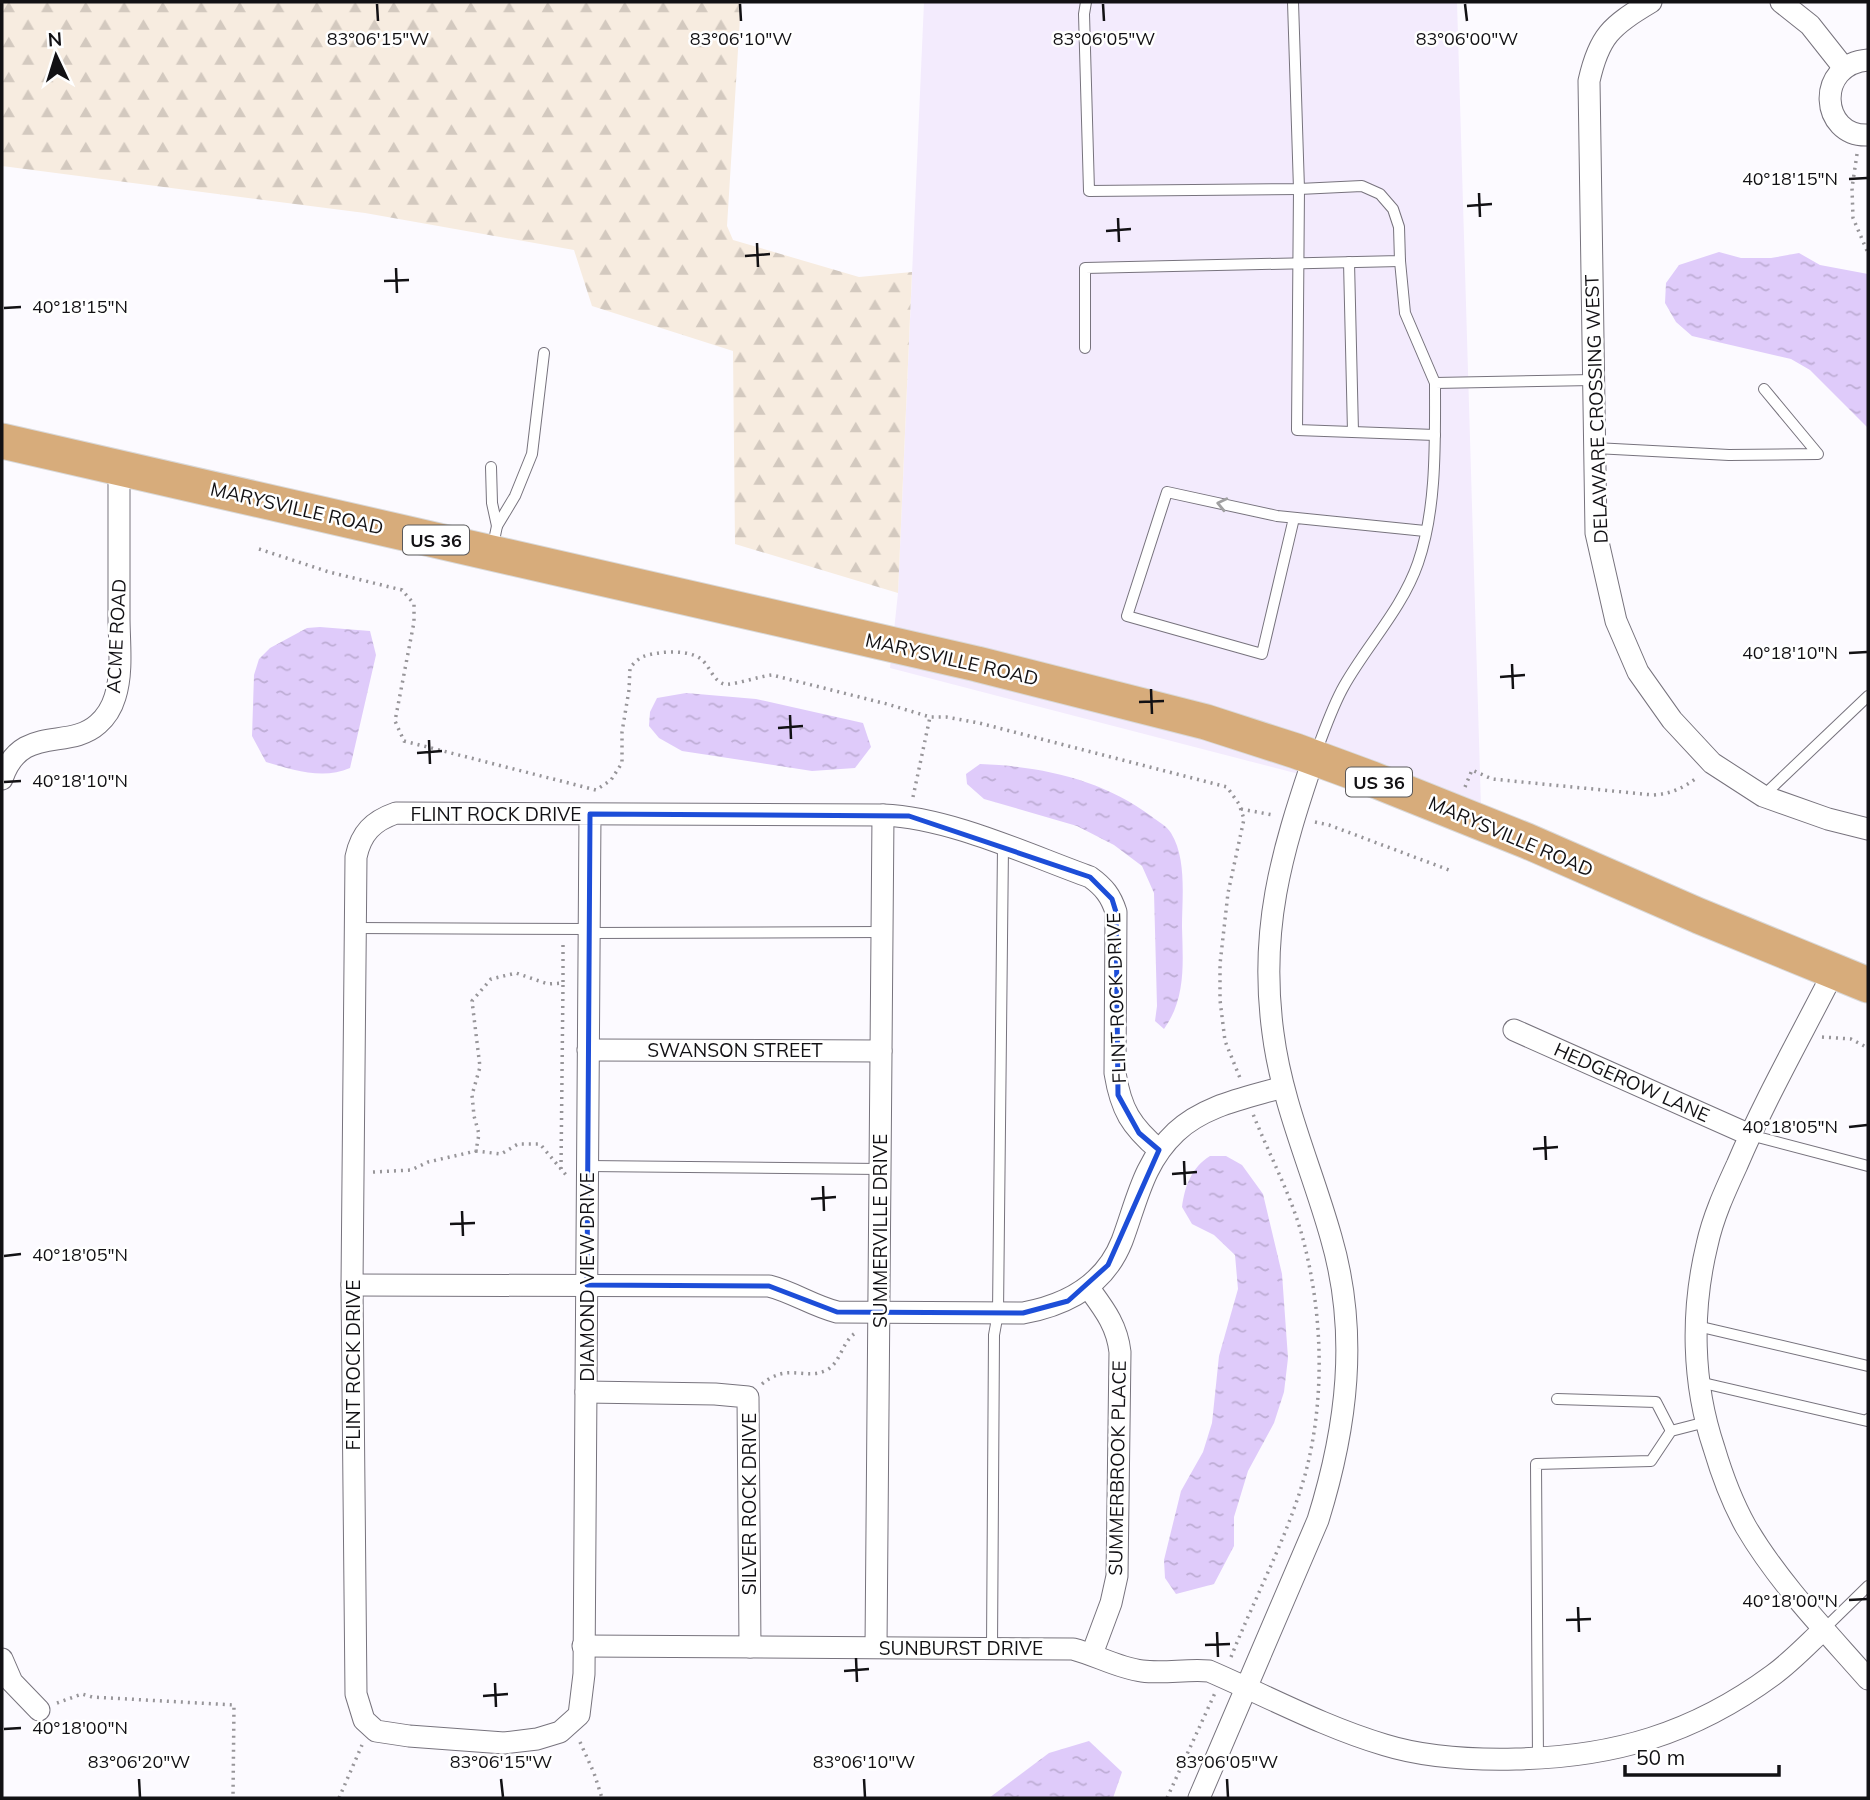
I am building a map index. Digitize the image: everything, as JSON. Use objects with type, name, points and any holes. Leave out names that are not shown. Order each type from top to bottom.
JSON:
[{"type":"highway","name":"MARYSVILLE ROAD","points":[[2,441],[119,467],[494,539],[1206,722],[1314,757],[1454,811],[1868,985]]},
{"type":"street","name":"DELAWARE CROSSING WEST","points":[[1651,2],[1611,30],[1595,53],[1589,81],[1596,533],[1616,621],[1637,672],[1672,720],[1712,763],[1763,796],[1828,819],[1868,829]]},
{"type":"street","points":[[1781,2],[1810,25],[1844,68]]},
{"type":"street","points":[[1864,134],[1848,130],[1837,120],[1830,107],[1830,93],[1834,79],[1844,68],[1858,61],[1868,61]]},
{"type":"street","name":"ACME ROAD","points":[[2,779],[6,765],[19,752],[34,743],[87,732],[98,724],[109,711],[116,696],[119,656],[119,467]]},
{"type":"street","points":[[1199,1798],[1318,1520],[1333,1473],[1342,1425],[1347,1377],[1342,1287],[1332,1239],[1283,1087],[1273,1034],[1268,985],[1269,936],[1275,888],[1293,818],[1314,757]]},
{"type":"street","name":"FLINT ROCK DRIVE","points":[[367,1723],[356,1694],[352,1285],[356,857],[359,843],[368,829],[380,818],[396,813],[909,816],[938,822],[1090,877],[1102,886],[1112,899],[1116,912],[1115,1073],[1118,1095],[1126,1114],[1139,1133],[1159,1150]]},
{"type":"street","name":"DIAMOND VIEW DRIVE","points":[[565,1727],[579,1715],[584,1674],[587,1286],[580,1173],[588,1050],[590,814]]},
{"type":"street","name":"SUMMERVILLE DRIVE","points":[[876,1647],[883,815]]},
{"type":"street","points":[[1834,971],[1750,1135],[1716,1213],[1699,1286],[1696,1347],[1706,1422],[1725,1483],[1744,1524],[1765,1556],[1868,1679]]},
{"type":"street","name":"HEDGEROW LANE","points":[[1514,1030],[1750,1135]]},
{"type":"street","name":"SWANSON STREET","points":[[588,1050],[881,1051]]},
{"type":"street","points":[[352,1285],[769,1286],[790,1291],[818,1307],[837,1312],[1023,1313],[1045,1309],[1068,1301],[1088,1287],[1108,1265],[1121,1242],[1144,1173],[1159,1150],[1177,1131],[1198,1116],[1222,1105],[1283,1087]]},
{"type":"street","name":"SUMMERBROOK PLACE","points":[[1088,1287],[1111,1317],[1118,1335],[1120,1352],[1117,1576],[1111,1603],[1092,1654]]},
{"type":"street","name":"SILVER ROCK DRIVE","points":[[586,1392],[748,1397],[750,1647]]},
{"type":"street","name":"SUNBURST DRIVE","points":[[583,1646],[1073,1649],[1123,1668],[1145,1672],[1190,1669],[1209,1671],[1343,1731],[1386,1746],[1431,1756],[1476,1760],[1557,1758],[1612,1750],[1654,1739],[1717,1711],[1774,1675],[1824,1629]]},
{"type":"street","points":[[2,1659],[12,1682],[39,1710]]},
{"type":"street","points":[[367,1723],[376,1731],[409,1736],[505,1743],[537,1739],[565,1727]]},
{"type":"lane","points":[[1086,2],[1084,14],[1089,191],[1362,186],[1380,194],[1393,209],[1399,227],[1405,313],[1435,383],[1430,509],[1418,563],[1391,616],[1343,687],[1314,757]]},
{"type":"lane","points":[[1293,2],[1299,189],[1297,430],[1435,435]]},
{"type":"lane","points":[[1085,348],[1085,268],[1400,261]]},
{"type":"lane","points":[[1349,262],[1353,432]]},
{"type":"lane","points":[[494,539],[532,454],[544,353]]},
{"type":"lane","points":[[1435,383],[1593,380]]},
{"type":"lane","points":[[1595,448],[1729,455],[1818,454],[1764,389]]},
{"type":"lane","points":[[491,467],[494,539]]},
{"type":"lane","points":[[1294,518],[1262,654],[1127,616],[1167,492],[1277,516],[1425,531]]},
{"type":"lane","points":[[1763,796],[1868,696]]},
{"type":"lane","points":[[992,1648],[994,1335],[998,1313],[1003,846]]},
{"type":"lane","points":[[355,928],[882,932]]},
{"type":"lane","points":[[1750,1135],[1868,1166]]},
{"type":"lane","points":[[580,1173],[880,1169]]},
{"type":"lane","points":[[1697,1326],[1868,1366]]},
{"type":"lane","points":[[1699,1382],[1867,1421],[1868,1419]]},
{"type":"lane","points":[[1557,1399],[1656,1402],[1671,1431]]},
{"type":"lane","points":[[1538,1759],[1536,1464],[1651,1461],[1671,1431],[1706,1422]]},
{"type":"lane","points":[[1824,1629],[1868,1586]]},
{"type":"path","points":[[1864,134],[1852,188],[1853,218],[1868,253]]},
{"type":"path","points":[[259,549],[329,572],[402,590],[414,604],[414,622],[394,721],[404,741],[596,790],[611,780],[622,763],[622,732],[630,668],[640,658],[659,653],[686,653],[701,658],[717,680],[724,684],[772,675],[930,717],[979,723],[1227,787],[1244,819],[1228,893],[1220,964],[1220,1000],[1225,1041],[1269,1156],[1285,1186],[1304,1242],[1312,1287],[1319,1360],[1316,1415],[1305,1475],[1283,1536],[1167,1798]]},
{"type":"path","points":[[909,816],[930,717]]},
{"type":"path","points":[[1454,811],[1472,770],[1492,779],[1653,795],[1681,789],[1712,763]]},
{"type":"path","points":[[1241,809],[1329,825],[1449,870]]},
{"type":"path","points":[[561,1170],[562,929]]},
{"type":"path","points":[[476,1151],[479,1134],[472,1095],[480,1067],[472,1002],[491,979],[516,973],[548,984],[563,983]]},
{"type":"path","points":[[1804,1028],[1825,1038],[1851,1040],[1868,1048]]},
{"type":"path","points":[[353,1172],[411,1170],[428,1162],[476,1151],[501,1154],[518,1144],[540,1144],[561,1170],[580,1173]]},
{"type":"path","points":[[748,1397],[776,1374],[786,1371],[822,1372],[832,1368],[843,1344],[860,1330]]},
{"type":"path","points":[[39,1710],[82,1694],[92,1697],[233,1705],[233,1798]]},
{"type":"path","points":[[340,1798],[367,1723]]},
{"type":"path","points":[[565,1727],[594,1773],[602,1798]]},
{"type":"highlighted area","points":[[590,814],[909,816],[1090,877],[1112,899],[1116,912],[1118,1095],[1139,1133],[1159,1150],[1108,1265],[1068,1301],[1023,1313],[837,1312],[769,1286],[587,1285]]},
{"type":"shaded area","points":[[924,2],[1457,2],[1482,841],[1345,786],[890,668],[898,593]]},
{"type":"green space","points":[[2,2],[741,2],[727,226],[733,240],[859,277],[912,272],[898,593],[735,544],[733,351],[592,306],[574,250],[365,213],[2,166]]},
{"type":"water","points":[[1719,252],[1741,258],[1771,258],[1799,253],[1820,265],[1868,274],[1868,428],[1810,370],[1791,359],[1692,336],[1676,322],[1665,303],[1666,283],[1679,265]]},
{"type":"water","points":[[307,628],[370,631],[376,655],[350,768],[340,772],[308,772],[266,762],[252,736],[254,675],[259,659],[270,648]]},
{"type":"water","points":[[686,693],[756,699],[863,723],[871,747],[855,768],[812,771],[682,751],[659,738],[649,726],[650,712],[657,698]]},
{"type":"water","points":[[980,764],[1025,768],[1091,784],[1132,803],[1171,833],[1182,867],[1183,967],[1180,993],[1164,1029],[1155,1021],[1157,1006],[1154,893],[1142,866],[1114,845],[1077,826],[984,799],[967,784],[966,774]]},
{"type":"water","points":[[1210,1156],[1226,1156],[1242,1165],[1263,1194],[1282,1274],[1288,1358],[1284,1392],[1274,1423],[1248,1471],[1234,1517],[1234,1546],[1214,1584],[1176,1594],[1165,1578],[1164,1560],[1181,1491],[1203,1452],[1212,1423],[1219,1356],[1238,1289],[1235,1255],[1214,1235],[1192,1224],[1182,1207],[1190,1178],[1198,1166]]},
{"type":"water","points":[[1089,1741],[1122,1772],[1113,1798],[989,1798],[1049,1753]]}]
